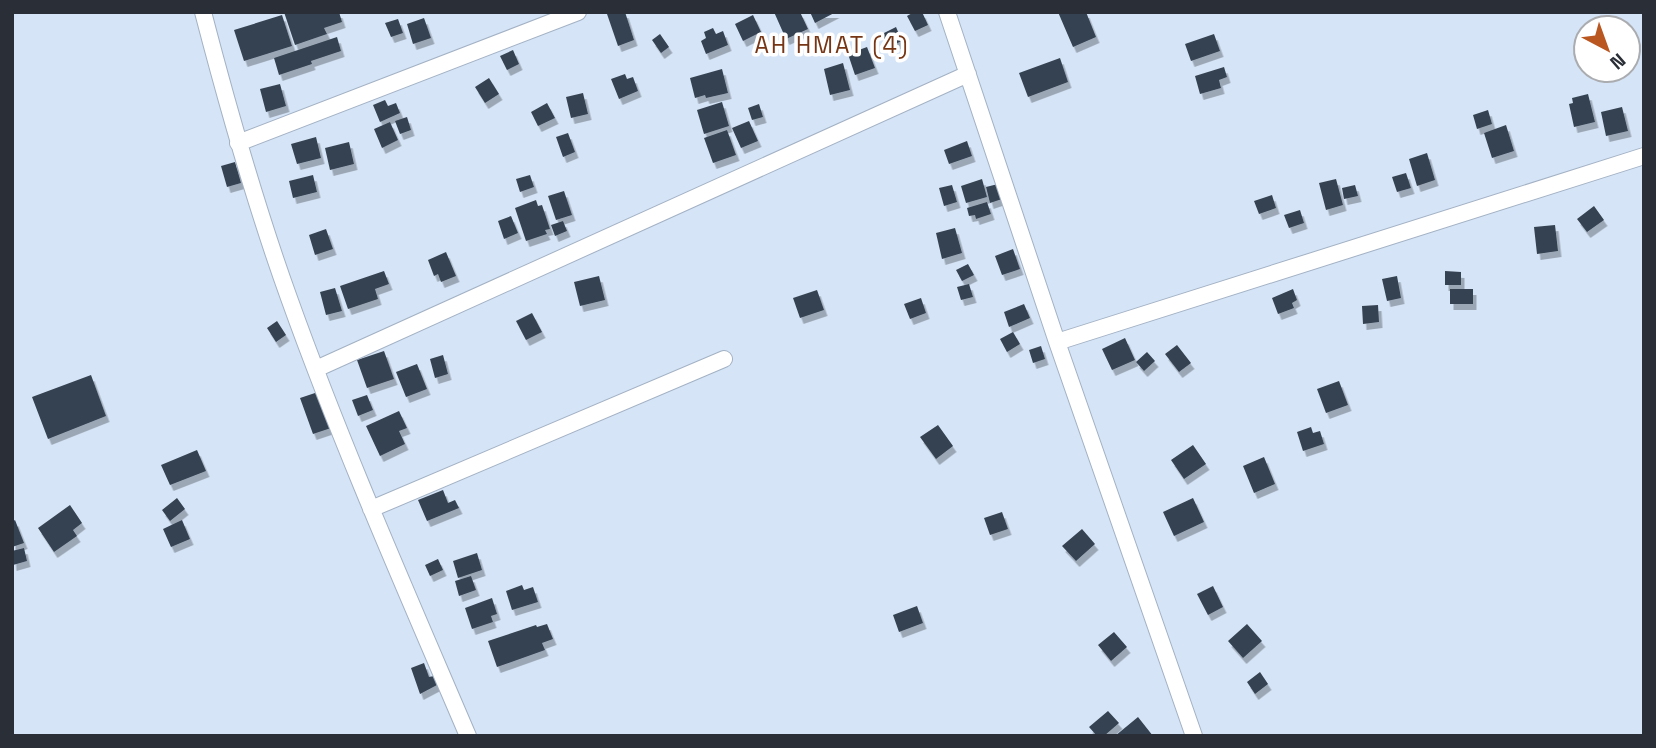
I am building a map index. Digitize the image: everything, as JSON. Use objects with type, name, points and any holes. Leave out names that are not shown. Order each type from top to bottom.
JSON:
[{"type":"street","points":[[239,142],[578,12]]},
{"type":"street","points":[[947,12],[1057,342],[1194,736]]},
{"type":"street","points":[[205,13],[239,142],[289,298],[371,509],[468,736]]},
{"type":"street","points":[[316,369],[968,74]]},
{"type":"street","points":[[1057,342],[1644,156]]},
{"type":"street","points":[[371,509],[724,359]]},
{"type":"building","points":[[284,12],[339,12],[342,22],[324,28],[327,34],[295,45]]},
{"type":"building","points":[[625,12],[634,40],[618,46],[607,14]]},
{"type":"building","points":[[774,12],[800,12],[808,29],[786,39]]},
{"type":"building","points":[[810,12],[836,12],[815,23]]},
{"type":"building","points":[[922,12],[928,25],[915,31],[907,16]]},
{"type":"building","points":[[1058,12],[1086,12],[1096,37],[1073,47]]},
{"type":"building","points":[[282,15],[292,46],[244,61],[234,30]]},
{"type":"building","points":[[753,15],[761,32],[743,41],[735,24]]},
{"type":"building","points":[[424,18],[431,38],[413,44],[407,24]]},
{"type":"building","points":[[398,19],[403,33],[391,37],[385,23]]},
{"type":"building","points":[[896,27],[902,41],[888,47],[882,34]]},
{"type":"building","points":[[713,28],[716,34],[723,31],[728,45],[706,54],[701,41],[706,38],[704,32]]},
{"type":"building","points":[[660,34],[669,47],[661,53],[652,40]]},
{"type":"building","points":[[1214,34],[1220,51],[1191,61],[1185,44]]},
{"type":"building","points":[[337,37],[341,51],[279,75],[274,58]]},
{"type":"building","points":[[867,47],[875,68],[855,75],[848,54]]},
{"type":"building","points":[[513,50],[519,64],[507,70],[500,56]]},
{"type":"building","points":[[1060,58],[1068,82],[1028,97],[1019,73]]},
{"type":"building","points":[[843,63],[850,90],[830,95],[824,69]]},
{"type":"building","points":[[1224,67],[1227,77],[1219,80],[1221,88],[1200,94],[1195,76]]},
{"type":"building","points":[[722,69],[728,93],[695,98],[690,78]]},
{"type":"building","points":[[625,74],[627,79],[633,77],[638,91],[619,99],[611,79]]},
{"type":"building","points":[[489,78],[499,94],[485,103],[475,87]]},
{"type":"building","points":[[280,84],[286,106],[266,112],[260,89]]},
{"type":"building","points":[[583,93],[588,114],[571,118],[566,97]]},
{"type":"building","points":[[1588,94],[1595,122],[1574,127],[1569,104],[1573,103],[1572,98]]},
{"type":"building","points":[[385,100],[388,106],[396,103],[400,113],[380,122],[373,105]]},
{"type":"building","points":[[722,102],[729,126],[704,134],[697,110]]},
{"type":"building","points":[[547,103],[555,118],[538,126],[531,112]]},
{"type":"building","points":[[759,104],[763,117],[752,120],[748,108]]},
{"type":"building","points":[[1622,107],[1628,131],[1606,136],[1601,112]]},
{"type":"building","points":[[1488,110],[1492,124],[1477,129],[1473,115]]},
{"type":"building","points":[[407,117],[411,130],[400,134],[395,121]]},
{"type":"building","points":[[749,121],[758,141],[741,148],[732,128]]},
{"type":"building","points":[[390,122],[398,140],[382,148],[374,129]]},
{"type":"building","points":[[1506,125],[1514,151],[1492,158],[1484,133]]},
{"type":"building","points":[[727,130],[736,155],[713,163],[704,138]]},
{"type":"building","points":[[568,133],[575,152],[563,157],[556,137]]},
{"type":"building","points":[[316,137],[321,158],[297,164],[291,144]]},
{"type":"building","points":[[967,141],[972,156],[949,164],[944,150]]},
{"type":"building","points":[[349,142],[354,164],[330,170],[325,148]]},
{"type":"building","points":[[1427,153],[1435,180],[1417,186],[1409,159]]},
{"type":"building","points":[[235,162],[241,183],[227,187],[221,166]]},
{"type":"building","points":[[1406,173],[1411,188],[1397,192],[1392,177]]},
{"type":"building","points":[[313,175],[317,192],[293,198],[289,181]]},
{"type":"building","points":[[530,175],[534,187],[520,192],[516,179]]},
{"type":"building","points":[[982,179],[987,197],[966,203],[961,186]]},
{"type":"building","points":[[1336,179],[1343,205],[1326,210],[1319,183]]},
{"type":"building","points":[[998,184],[1002,199],[990,203],[986,187]]},
{"type":"building","points":[[952,185],[957,202],[944,206],[939,188]]},
{"type":"building","points":[[1355,185],[1358,196],[1344,199],[1342,188]]},
{"type":"building","points":[[564,191],[572,215],[556,220],[548,196]]},
{"type":"building","points":[[1272,195],[1276,208],[1259,214],[1254,201]]},
{"type":"building","points":[[536,200],[538,206],[542,205],[550,229],[545,230],[547,234],[526,241],[515,208]]},
{"type":"building","points":[[987,202],[991,214],[976,219],[975,215],[969,216],[967,208]]},
{"type":"building","points":[[1594,206],[1604,220],[1587,232],[1577,219]]},
{"type":"building","points":[[1300,210],[1304,223],[1289,228],[1284,215]]},
{"type":"building","points":[[511,216],[518,233],[504,239],[498,221]]},
{"type":"building","points":[[563,221],[567,231],[555,236],[551,225]]},
{"type":"building","points":[[1555,225],[1558,251],[1537,254],[1534,227]]},
{"type":"building","points":[[955,228],[962,253],[942,259],[936,233]]},
{"type":"building","points":[[326,229],[333,249],[315,255],[309,235]]},
{"type":"building","points":[[1013,249],[1020,269],[1002,275],[995,256]]},
{"type":"building","points":[[446,252],[456,276],[441,282],[438,274],[434,276],[428,260]]},
{"type":"building","points":[[968,264],[974,275],[962,281],[956,270]]},
{"type":"building","points":[[384,271],[389,284],[375,289],[378,299],[348,309],[340,286]]},
{"type":"building","points":[[1445,271],[1461,272],[1461,285],[1445,285]]},
{"type":"building","points":[[599,276],[605,300],[580,306],[574,282]]},
{"type":"building","points":[[1397,276],[1401,298],[1387,301],[1382,279]]},
{"type":"building","points":[[969,284],[973,297],[961,300],[957,287]]},
{"type":"building","points":[[335,288],[342,311],[326,315],[320,292]]},
{"type":"building","points":[[1293,289],[1297,300],[1292,303],[1294,308],[1278,314],[1272,298]]},
{"type":"building","points":[[1450,289],[1473,289],[1473,304],[1450,304]]},
{"type":"building","points":[[817,290],[824,310],[800,318],[793,298]]},
{"type":"building","points":[[921,298],[926,313],[910,319],[904,304]]},
{"type":"building","points":[[1024,304],[1030,318],[1009,327],[1004,312]]},
{"type":"building","points":[[1378,305],[1379,322],[1363,324],[1362,306]]},
{"type":"building","points":[[532,313],[542,332],[526,340],[516,321]]},
{"type":"building","points":[[277,321],[286,335],[276,342],[267,328]]},
{"type":"building","points":[[1013,332],[1020,344],[1007,352],[1000,339]]},
{"type":"building","points":[[1125,338],[1135,360],[1112,370],[1102,349]]},
{"type":"building","points":[[1177,345],[1191,363],[1179,372],[1165,354]]},
{"type":"building","points":[[1041,346],[1045,359],[1033,363],[1029,350]]},
{"type":"building","points":[[384,351],[394,379],[367,388],[357,360]]},
{"type":"building","points":[[1147,352],[1155,361],[1144,371],[1136,362]]},
{"type":"building","points":[[443,355],[448,374],[435,378],[430,359]]},
{"type":"building","points":[[417,364],[427,389],[406,397],[396,372]]},
{"type":"building","points":[[91,375],[106,416],[48,439],[32,397]]},
{"type":"building","points":[[1339,381],[1348,405],[1326,413],[1317,389]]},
{"type":"building","points":[[318,392],[331,428],[313,434],[300,398]]},
{"type":"building","points":[[367,395],[373,410],[358,416],[352,400]]},
{"type":"building","points":[[399,411],[407,428],[399,431],[405,444],[380,456],[366,426]]},
{"type":"building","points":[[938,425],[953,446],[936,459],[920,437]]},
{"type":"building","points":[[1311,427],[1313,433],[1320,431],[1324,444],[1303,451],[1297,432]]},
{"type":"building","points":[[1193,445],[1206,464],[1184,479],[1171,460]]},
{"type":"building","points":[[197,450],[206,471],[170,485],[161,465]]},
{"type":"building","points":[[1264,457],[1275,484],[1254,493],[1243,466]]},
{"type":"building","points":[[443,490],[448,503],[455,500],[459,508],[427,521],[418,500]]},
{"type":"building","points":[[177,498],[185,509],[170,521],[162,510]]},
{"type":"building","points":[[1193,498],[1204,522],[1174,536],[1163,512]]},
{"type":"building","points":[[70,505],[82,523],[73,530],[77,536],[54,552],[38,528]]},
{"type":"building","points":[[1002,512],[1008,529],[990,535],[984,518]]},
{"type":"building","points":[[15,520],[24,543],[12,547],[12,522]]},
{"type":"building","points":[[182,520],[190,539],[171,547],[163,529]]},
{"type":"building","points":[[1082,529],[1095,544],[1076,561],[1062,546]]},
{"type":"building","points":[[24,548],[27,561],[13,565],[12,551]]},
{"type":"building","points":[[477,553],[482,570],[458,578],[453,561]]},
{"type":"building","points":[[438,559],[443,570],[430,576],[425,565]]},
{"type":"building","points":[[471,576],[476,590],[459,596],[455,581]]},
{"type":"building","points":[[522,585],[524,590],[533,587],[538,602],[512,610],[506,591]]},
{"type":"building","points":[[1213,586],[1223,607],[1208,615],[1197,594]]},
{"type":"building","points":[[492,598],[497,614],[491,616],[493,622],[472,629],[465,608]]},
{"type":"building","points":[[917,606],[923,623],[899,632],[893,615]]},
{"type":"building","points":[[547,624],[553,639],[542,643],[545,650],[497,667],[488,641]]},
{"type":"building","points":[[1247,624],[1262,641],[1243,658],[1228,641]]},
{"type":"building","points":[[1114,632],[1127,647],[1111,661],[1098,645]]},
{"type":"building","points":[[424,663],[429,677],[434,676],[437,685],[420,694],[411,668]]},
{"type":"building","points":[[1260,672],[1268,684],[1255,694],[1247,682]]},
{"type":"building","points":[[1108,711],[1119,723],[1104,736],[1097,736],[1089,727]]},
{"type":"building","points":[[1138,717],[1153,736],[1115,736]]},
{"type":"district","name":"AH HMAT (4)","points":[[832,45]]}]
